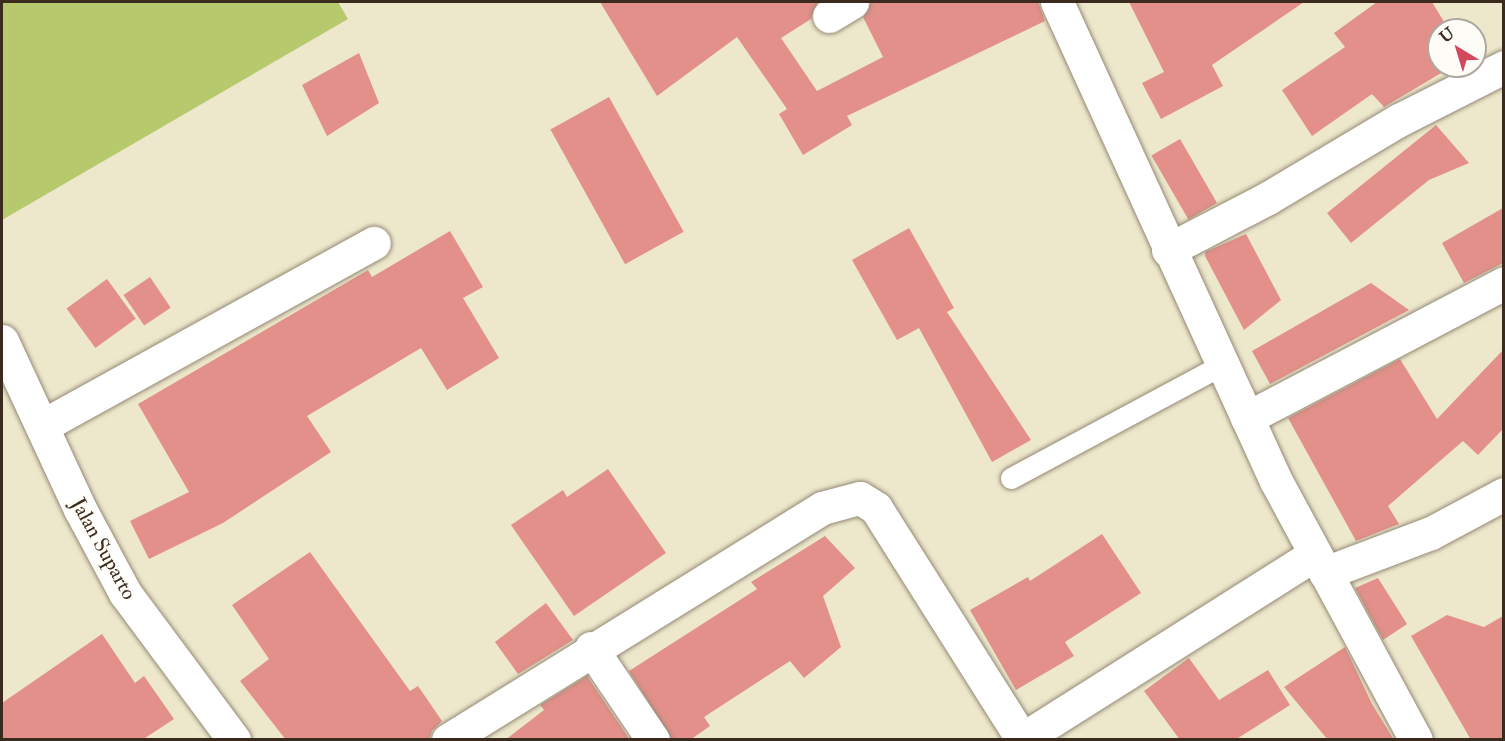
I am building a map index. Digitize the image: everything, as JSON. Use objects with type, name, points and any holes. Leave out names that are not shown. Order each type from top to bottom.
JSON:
[{"type":"street","points":[[1057,2],[1168,250],[1247,418],[1320,563],[1416,740]]},
{"type":"street","points":[[1168,250],[1268,198],[1408,115],[1503,67]]},
{"type":"street","points":[[42,426],[374,243]]},
{"type":"street","points":[[1247,418],[1503,282]]},
{"type":"street","name":"Jalan Suparto","points":[[2,341],[80,509],[125,593],[234,740]]},
{"type":"street","points":[[448,740],[591,648],[822,508],[860,498],[876,508],[1021,739],[1320,563],[1431,533],[1503,494]]},
{"type":"street","points":[[591,648],[653,740]]},
{"type":"lane","points":[[1011,478],[1222,365]]},
{"type":"green space","points":[[2,2],[338,2],[348,19],[2,220]]},
{"type":"building","points":[[600,2],[818,2],[811,19],[781,38],[817,91],[883,57],[863,17],[871,2],[1038,2],[1045,21],[847,116],[852,125],[803,155],[779,114],[787,109],[737,37],[657,96]]},
{"type":"building","points":[[1129,2],[1304,2],[1212,65],[1223,86],[1161,119],[1142,83],[1164,72]]},
{"type":"building","points":[[1377,2],[1432,2],[1442,18],[1427,18],[1427,78],[1433,78],[1384,107],[1372,94],[1312,136],[1282,90],[1345,47],[1334,33]]},
{"type":"building","points":[[359,53],[379,103],[327,136],[302,85]]},
{"type":"building","points":[[609,97],[684,232],[625,264],[550,129]]},
{"type":"building","points":[[1436,125],[1469,163],[1429,180],[1351,243],[1327,213]]},
{"type":"building","points":[[1180,139],[1217,203],[1188,220],[1151,156]]},
{"type":"building","points":[[1503,208],[1503,263],[1464,283],[1442,243]]},
{"type":"building","points":[[909,228],[954,308],[947,312],[1031,440],[992,462],[919,328],[897,340],[852,260]]},
{"type":"building","points":[[450,231],[483,287],[463,298],[499,358],[447,390],[421,348],[307,416],[331,452],[223,523],[149,559],[130,521],[189,492],[138,404],[368,270],[372,277]]},
{"type":"building","points":[[1246,234],[1281,300],[1244,330],[1205,252]]},
{"type":"building","points":[[150,277],[171,308],[144,326],[123,295]]},
{"type":"building","points":[[107,279],[136,319],[95,348],[67,308]]},
{"type":"building","points":[[1371,283],[1409,310],[1270,384],[1252,351]]},
{"type":"building","points":[[1503,350],[1503,429],[1478,455],[1463,441],[1388,506],[1399,524],[1356,541],[1288,418],[1400,359],[1437,419]]},
{"type":"building","points":[[608,469],[666,553],[574,616],[511,525],[563,490],[567,497]]},
{"type":"building","points":[[1102,534],[1141,593],[1065,642],[1074,656],[1016,690],[970,610],[1028,577],[1030,581]]},
{"type":"building","points":[[825,536],[855,568],[823,596],[841,647],[804,678],[790,661],[704,717],[710,726],[690,740],[672,740],[629,671],[757,589],[751,582]]},
{"type":"building","points":[[310,552],[410,691],[418,686],[442,721],[432,731],[429,740],[286,740],[240,681],[269,659],[232,605]]},
{"type":"building","points":[[1378,578],[1407,624],[1383,640],[1355,588]]},
{"type":"building","points":[[546,603],[573,640],[518,674],[495,642]]},
{"type":"building","points":[[1447,615],[1484,627],[1503,616],[1503,740],[1471,740],[1411,636]]},
{"type":"building","points":[[102,634],[135,683],[144,676],[174,719],[142,740],[2,740],[2,703]]},
{"type":"building","points":[[1345,647],[1372,704],[1394,740],[1328,740],[1284,687]]},
{"type":"building","points":[[1189,658],[1219,700],[1268,670],[1290,705],[1235,740],[1180,740],[1144,691]]},
{"type":"building","points":[[587,676],[630,740],[505,740],[544,710],[540,705]]}]
